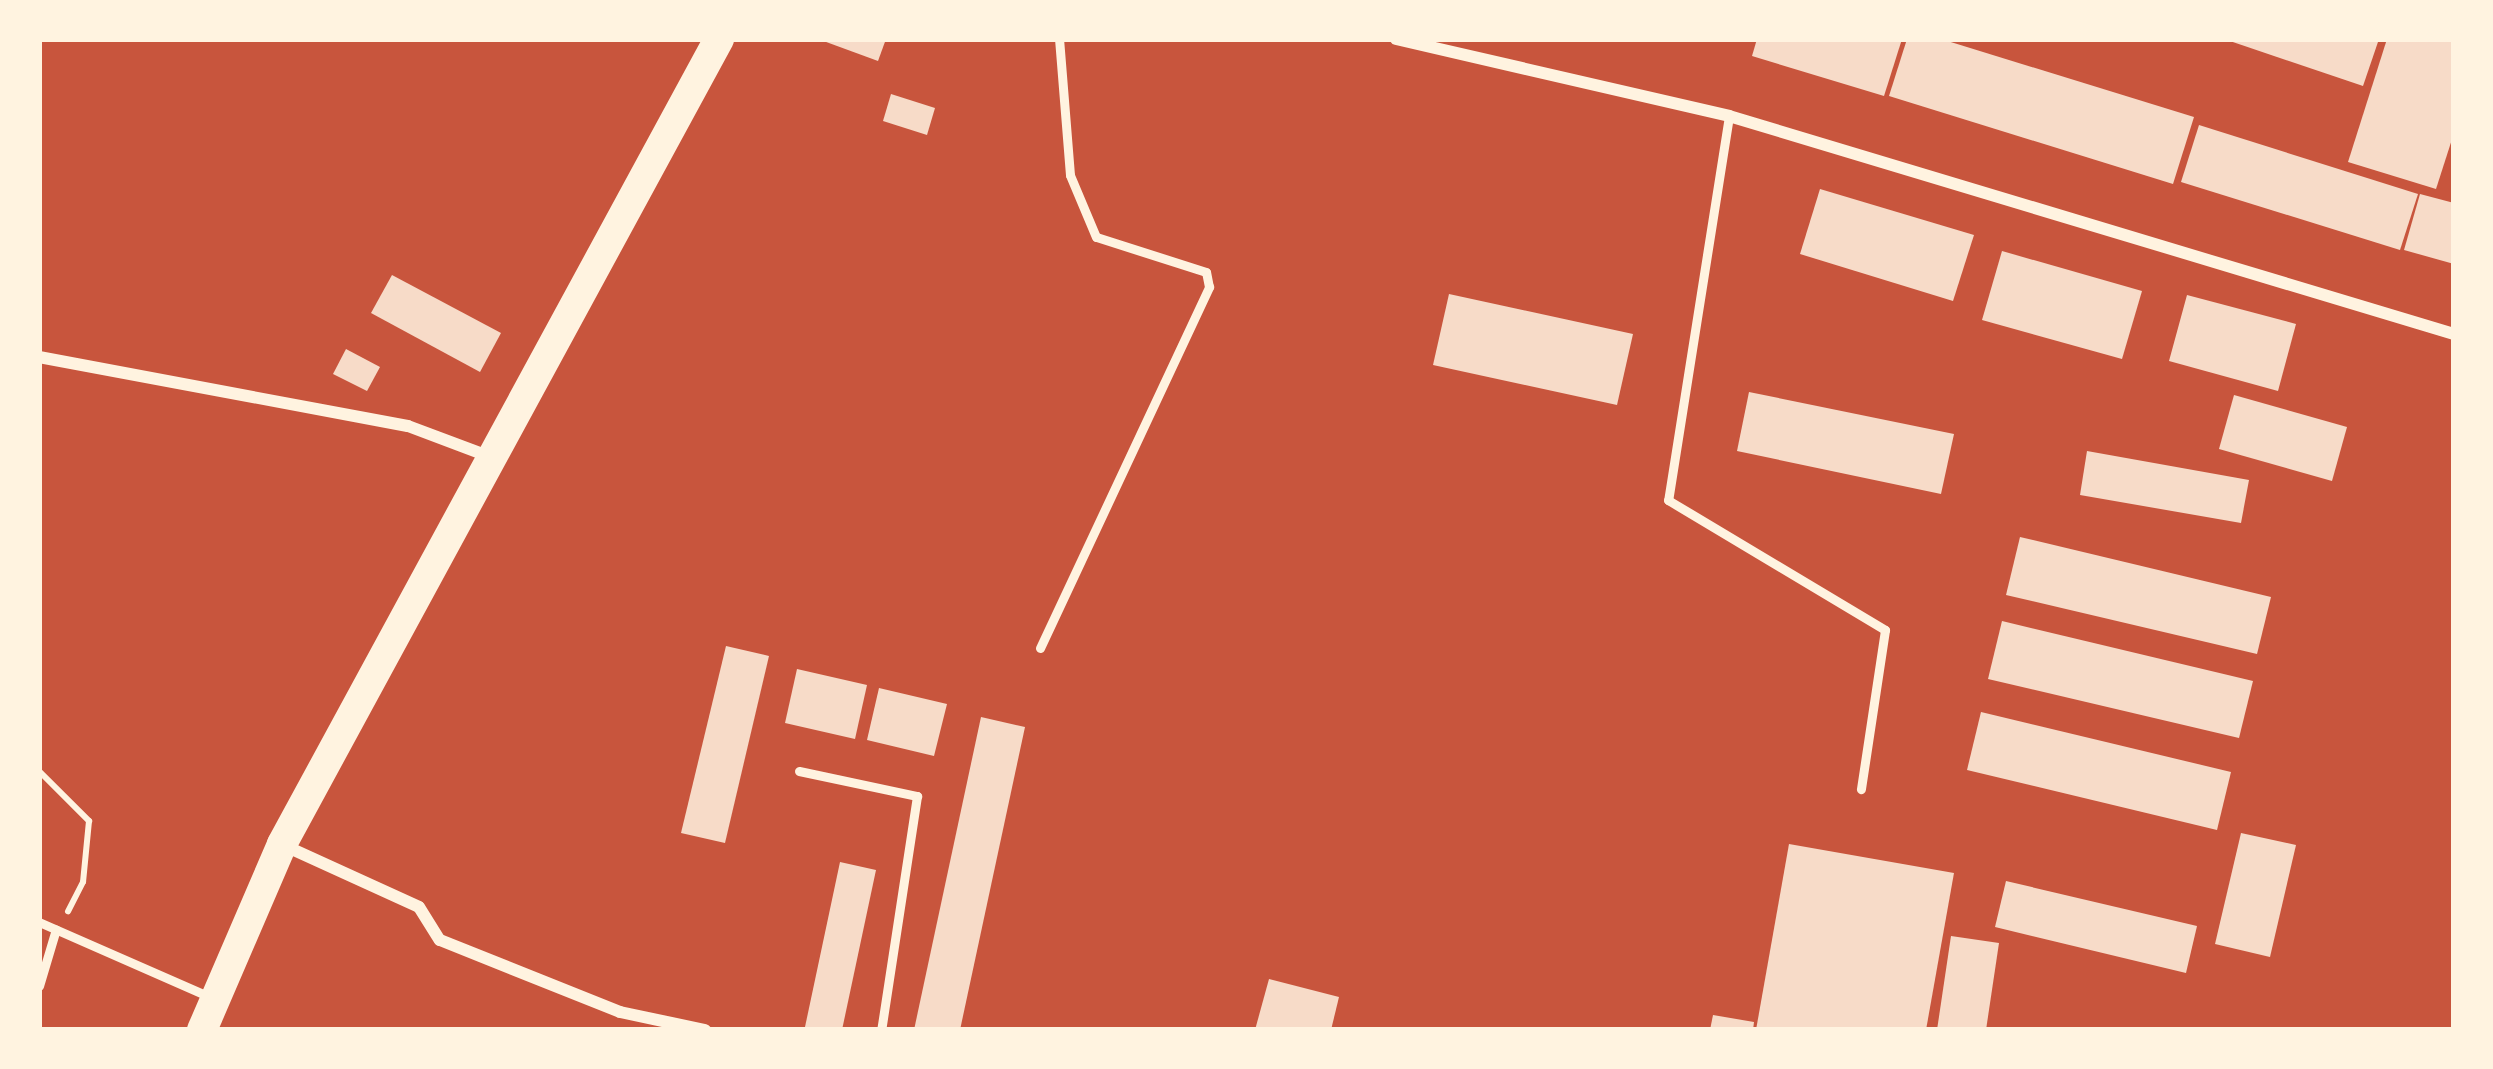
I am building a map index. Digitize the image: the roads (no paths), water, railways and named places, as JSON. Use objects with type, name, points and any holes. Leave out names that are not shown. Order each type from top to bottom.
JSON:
[{"type":"main road","points":[[202,1030],[282,844],[719,39]]},
{"type":"street","points":[[1396,39],[1729,116],[2454,334]]},
{"type":"street","points":[[39,357],[408,426],[492,458]]},
{"type":"street","points":[[282,844],[419,907],[440,940],[620,1012],[704,1030]]},
{"type":"street","points":[[617,1030],[620,1012]]},
{"type":"lane","points":[[1040,648],[1209,287],[1206,272],[1096,237],[1070,175],[1059,39]]},
{"type":"lane","points":[[1729,116],[1668,500],[1886,631],[1861,789]]},
{"type":"lane","points":[[799,771],[916,796],[881,1030]]},
{"type":"lane","points":[[39,922],[217,1000]]},
{"type":"lane","points":[[39,986],[56,929]]}]
